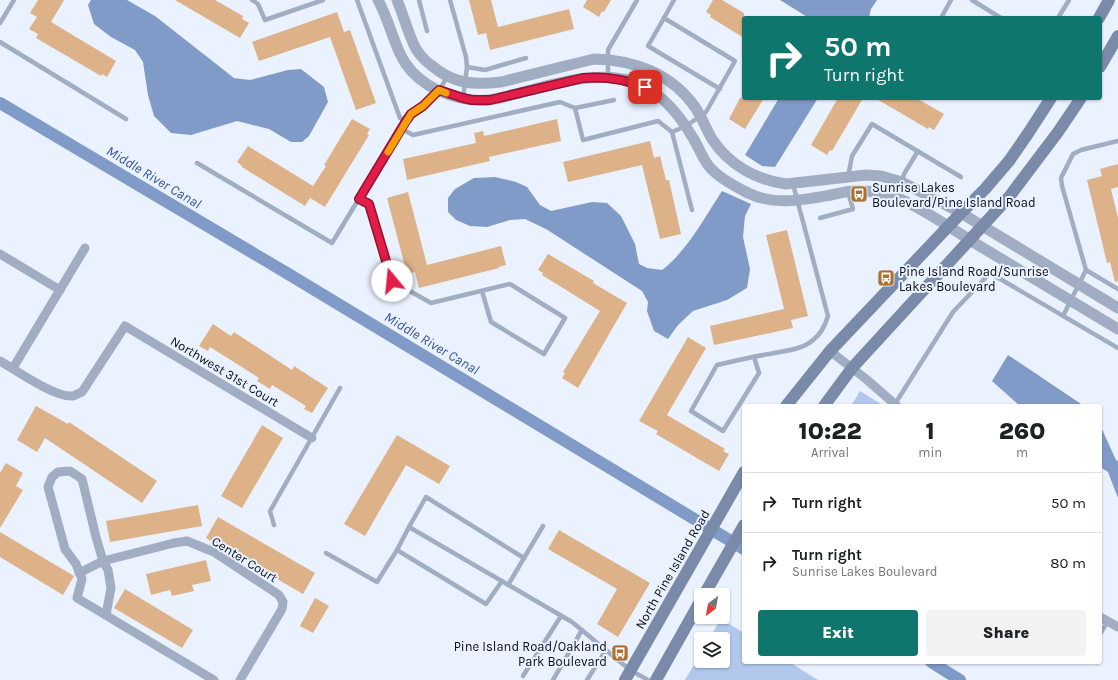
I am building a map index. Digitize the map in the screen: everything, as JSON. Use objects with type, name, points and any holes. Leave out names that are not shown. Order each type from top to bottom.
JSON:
[{"type":"main road","points":[[1100,16],[1109,0]]},
{"type":"main road","points":[[1102,64],[1118,36]]},
{"type":"main road","points":[[788,404],[830,352],[948,226],[985,189],[1009,161],[1050,100]]},
{"type":"main road","points":[[825,404],[852,368],[1009,197],[1058,132],[1080,100]]},
{"type":"main road","name":"North Pine Island Road","points":[[627,675],[742,475]]},
{"type":"main road","points":[[708,588],[742,528]]},
{"type":"main road","points":[[656,680],[694,612]]},
{"type":"street","points":[[378,0],[400,55],[409,68],[428,85],[439,90],[472,100],[490,100],[583,78],[608,77],[629,80],[657,93],[675,111],[686,126],[708,166],[732,184],[752,195],[784,202],[861,191],[893,196],[948,226],[1118,329]]},
{"type":"street","points":[[397,0],[417,50],[425,60],[446,76],[465,82],[485,84],[501,82],[594,59],[608,59],[629,63],[655,72],[678,89],[695,107],[713,139],[725,155],[741,169],[759,178],[786,184],[866,175],[881,176],[902,182],[961,213],[1118,308]]},
{"type":"street","points":[[0,361],[13,368],[85,248]]},
{"type":"street","points":[[0,254],[60,290]]},
{"type":"street","name":"Northwest 31st Court","points":[[13,368],[47,389],[74,396],[82,392],[125,326],[312,438]]},
{"type":"street","points":[[830,352],[852,368],[895,404]]},
{"type":"street","points":[[106,615],[111,588],[108,570],[103,561],[96,538],[82,479],[70,471],[58,472],[52,477],[48,487],[65,550],[76,564],[82,579],[77,598],[214,680]]},
{"type":"street","name":"Center Court","points":[[79,572],[103,561],[187,541],[214,552],[279,595],[283,602],[282,609],[240,680]]},
{"type":"street","points":[[1104,619],[1118,628]]},
{"type":"lane","points":[[0,23],[14,0]]},
{"type":"lane","points":[[252,0],[258,4],[265,20],[323,0]]},
{"type":"lane","points":[[357,0],[400,118],[406,121]]},
{"type":"lane","points":[[419,0],[427,31]]},
{"type":"lane","points":[[450,0],[466,57],[467,67],[463,98]]},
{"type":"lane","points":[[608,77],[608,50],[637,0]]},
{"type":"lane","points":[[674,0],[648,46],[720,88]]},
{"type":"lane","points":[[941,16],[951,0]]},
{"type":"lane","points":[[972,0],[998,16]]},
{"type":"lane","points":[[1059,16],[1069,0]]},
{"type":"lane","points":[[664,18],[735,62],[706,112],[701,117],[686,126],[672,132]]},
{"type":"lane","points":[[0,42],[126,119]]},
{"type":"lane","points":[[467,67],[485,70],[526,58]]},
{"type":"lane","points":[[197,163],[332,243],[406,121],[411,114],[423,106],[439,90],[446,76]]},
{"type":"lane","points":[[402,128],[413,135],[560,102],[575,108],[614,100]]},
{"type":"lane","points":[[575,108],[583,140],[658,121],[672,132],[692,210]]},
{"type":"lane","points":[[848,177],[852,156],[872,124],[961,177]]},
{"type":"lane","points":[[1062,316],[1086,270],[1061,178],[1073,154],[1081,150],[1118,141]]},
{"type":"lane","points":[[902,182],[904,174],[918,151]]},
{"type":"lane","points":[[754,357],[759,373],[723,431],[691,411],[717,365],[798,347],[812,341],[820,333],[825,324],[828,316],[793,183]]},
{"type":"lane","points":[[820,218],[853,209],[848,192]]},
{"type":"lane","points":[[359,199],[369,204],[392,281],[431,304],[482,291],[510,284],[565,318],[544,354],[492,322],[482,291]]},
{"type":"lane","points":[[1086,270],[1118,289]]},
{"type":"lane","points":[[897,404],[953,312],[990,273],[1118,348]]},
{"type":"lane","points":[[274,525],[270,512],[340,388]]},
{"type":"lane","points":[[326,553],[377,582],[397,550],[426,497],[524,558]]},
{"type":"lane","points":[[508,585],[543,526]]},
{"type":"lane","points":[[409,527],[572,622],[606,650],[627,675],[648,680]]},
{"type":"lane","points":[[397,550],[486,604],[502,581]]},
{"type":"lane","points":[[523,676],[561,616]]},
{"type":"lane","points":[[553,680],[582,630]]},
{"type":"lane","points":[[587,680],[606,650]]},
{"type":"shaded area","points":[[91,0],[127,0],[155,16],[234,78],[250,80],[288,70],[301,69],[324,87],[328,102],[309,136],[302,142],[291,142],[269,129],[237,121],[191,135],[171,133],[154,116],[148,95],[143,62],[135,50],[111,37],[94,24],[88,5]]},
{"type":"shaded area","points":[[780,0],[877,0],[871,9],[869,16],[806,16]]},
{"type":"shaded area","points":[[778,100],[817,100],[775,167],[762,166],[745,155]]},
{"type":"shaded area","points":[[495,177],[516,182],[527,187],[540,205],[551,211],[592,202],[607,203],[621,216],[635,244],[639,264],[647,268],[662,270],[687,244],[722,191],[751,204],[745,216],[743,237],[750,269],[747,288],[727,300],[693,311],[678,325],[668,339],[654,331],[647,311],[648,302],[642,291],[546,229],[525,219],[510,220],[487,227],[470,226],[456,220],[448,212],[448,198],[455,189],[474,178]]},
{"type":"shaded area","points":[[1008,355],[1081,404],[1018,404],[992,381]]},
{"type":"shaded area","points":[[860,391],[881,404],[852,404]]},
{"type":"shaded area","points":[[1102,429],[1116,460],[1118,461],[1118,498],[1108,472],[1102,468]]},
{"type":"shaded area","points":[[718,624],[729,624],[742,632],[742,664],[792,664],[818,680],[685,680],[694,665],[694,668],[730,668],[730,632],[713,632]]},
{"type":"building","points":[[38,0],[64,0],[51,22],[116,61],[107,77],[102,74],[101,76],[36,38],[38,34],[29,29],[37,17],[30,13]]},
{"type":"building","points":[[175,0],[215,0],[243,16],[242,19],[249,23],[240,38]]},
{"type":"building","points":[[469,0],[491,0],[498,27],[569,9],[574,29],[490,50],[486,33],[478,35]]},
{"type":"building","points":[[587,0],[611,0],[604,12],[602,11],[599,17],[583,7]]},
{"type":"building","points":[[713,0],[722,0],[744,13],[744,16],[742,16],[742,37],[710,17],[711,15],[706,12]]},
{"type":"building","points":[[337,12],[344,32],[350,30],[376,103],[356,110],[330,37],[259,61],[252,42]]},
{"type":"building","points":[[740,98],[742,98],[742,100],[763,100],[745,129],[729,119]]},
{"type":"building","points":[[837,100],[862,100],[832,151],[830,150],[827,155],[811,145]]},
{"type":"building","points":[[878,100],[920,100],[944,114],[934,130],[929,127],[928,129]]},
{"type":"building","points":[[352,119],[370,129],[367,134],[369,135],[325,207],[310,198],[305,206],[242,167],[237,162],[248,146],[313,186]]},
{"type":"building","points":[[557,119],[561,141],[489,157],[490,161],[407,180],[403,159],[476,143],[474,133],[483,131],[484,136]]},
{"type":"building","points":[[650,141],[654,158],[660,156],[666,180],[669,180],[681,234],[660,239],[642,165],[568,182],[563,162]]},
{"type":"building","points":[[1118,164],[1118,187],[1111,189],[1118,218],[1118,281],[1115,282],[1110,262],[1107,263],[1087,180],[1102,176],[1100,169]]},
{"type":"building","points":[[408,192],[427,265],[501,246],[506,265],[419,288],[415,272],[407,274],[387,198]]},
{"type":"building","points":[[787,230],[808,316],[791,320],[793,328],[714,345],[710,326],[784,309],[766,235]]},
{"type":"building","points":[[548,254],[594,281],[593,283],[627,303],[578,388],[562,378],[565,373],[563,372],[600,311],[542,275],[543,273],[538,270]]},
{"type":"building","points":[[213,324],[231,336],[234,332],[292,370],[294,366],[328,388],[312,413],[304,409],[306,406],[272,385],[270,389],[257,381],[259,378],[210,347],[208,351],[199,346]]},
{"type":"building","points":[[688,337],[706,348],[667,415],[725,449],[723,451],[729,454],[719,471],[656,434],[658,431],[639,421]]},
{"type":"building","points":[[36,406],[68,424],[69,422],[157,481],[142,503],[45,438],[37,452],[17,440]]},
{"type":"building","points":[[262,425],[283,438],[242,508],[221,496]]},
{"type":"building","points":[[397,435],[450,466],[439,484],[406,465],[365,536],[344,524]]},
{"type":"building","points":[[6,463],[23,473],[16,486],[23,490],[0,528],[0,473]]},
{"type":"building","points":[[198,505],[202,526],[110,542],[106,521]]},
{"type":"building","points":[[218,517],[315,573],[303,594],[206,538]]},
{"type":"building","points":[[559,530],[650,583],[618,637],[597,624],[617,589],[548,549]]},
{"type":"building","points":[[0,532],[74,576],[63,595],[0,557]]},
{"type":"building","points":[[206,560],[211,581],[192,585],[194,591],[172,596],[170,590],[151,595],[146,574]]},
{"type":"building","points":[[125,589],[193,630],[182,648],[114,608]]},
{"type":"building","points":[[315,598],[329,606],[313,633],[300,626]]},
{"type":"waterway","name":"Middle River Canal","points":[[0,103],[290,275],[742,548]]},
{"type":"waterway","name":"Middle River Canal","points":[[934,664],[960,680]]},
{"type":"slow traffic","points":[[388,152],[411,114],[423,106],[439,90],[446,93]]},
{"type":"place","name":"Sunrise Lakes Boulevard/Pine Island Road","points":[[859,194]]},
{"type":"place","name":"Pine Island Road/Sunrise Lakes Boulevard","points":[[886,278]]},
{"type":"place","name":"Pine Island Road/Oakland Park Boulevard","points":[[620,653]]},
{"type":"route","points":[[392,281],[369,204],[359,199],[411,114],[423,106],[439,90],[456,97],[472,100],[490,100],[583,78],[608,77],[629,80],[645,87]]}]
